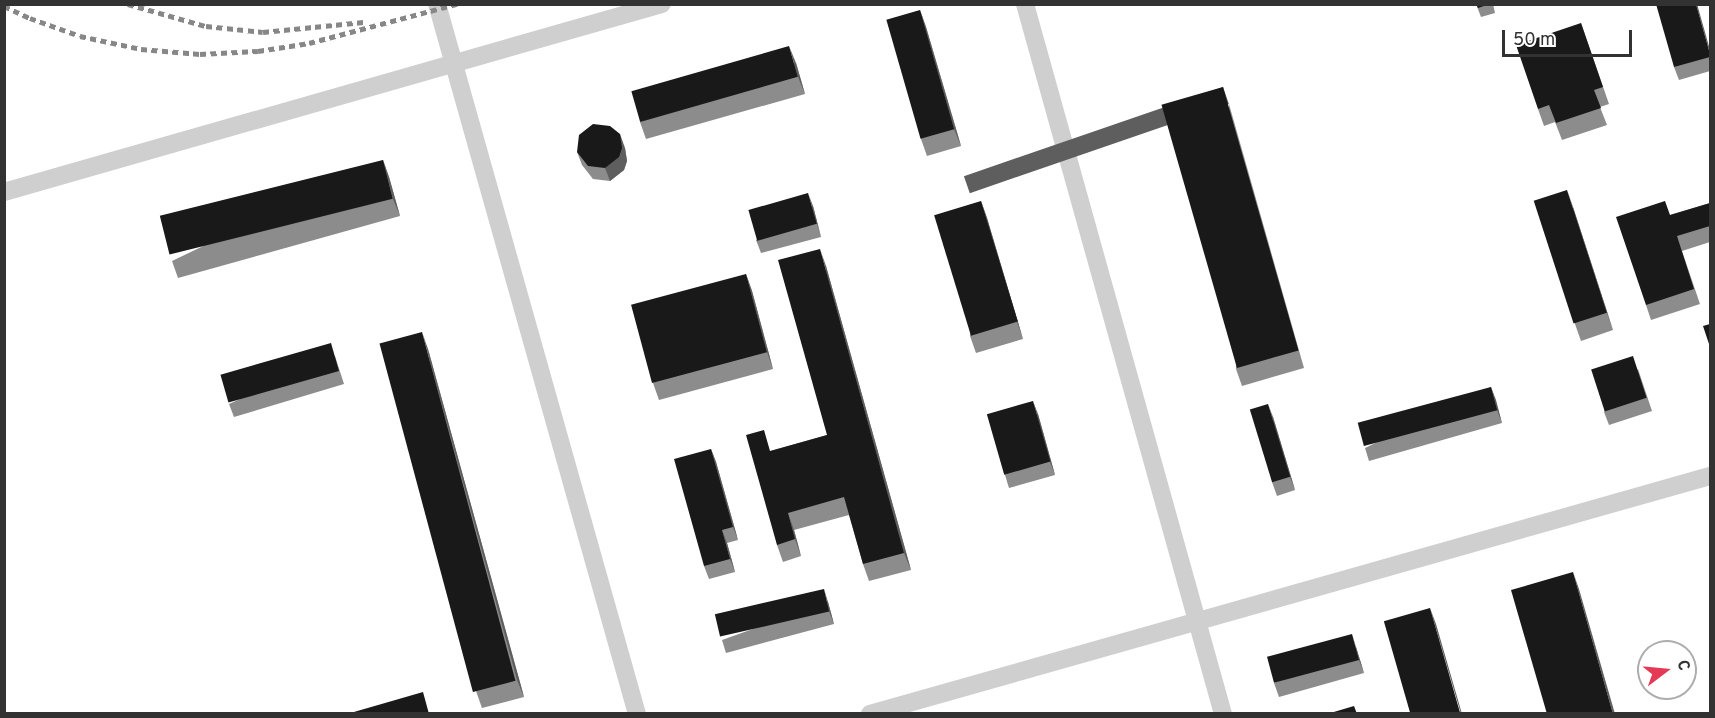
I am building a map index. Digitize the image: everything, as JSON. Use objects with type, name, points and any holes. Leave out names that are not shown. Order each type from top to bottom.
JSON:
[{"type":"lane","points":[[437,4],[637,714]]},
{"type":"lane","points":[[4,192],[662,4]]},
{"type":"lane","points":[[1024,4],[1223,714]]},
{"type":"lane","points":[[870,714],[1710,476]]},
{"type":"building","points":[[1476,4],[1490,4],[1478,8]]},
{"type":"building","points":[[1656,4],[1696,4],[1710,57],[1674,67]]},
{"type":"building","points":[[920,10],[954,129],[921,139],[886,20]]},
{"type":"building","points":[[1581,23],[1603,87],[1594,90],[1601,108],[1556,123],[1549,105],[1538,109],[1516,45]]},
{"type":"building","points":[[789,46],[798,77],[640,122],[631,91]]},
{"type":"building","points":[[1223,87],[1299,350],[1237,368],[1161,105]]},
{"type":"building","points":[[593,124],[610,126],[620,134],[622,148],[619,157],[605,168],[588,166],[577,152],[579,135]]},
{"type":"building","points":[[383,160],[393,199],[170,254],[160,216]]},
{"type":"building","points":[[1567,190],[1607,313],[1574,324],[1534,201]]},
{"type":"building","points":[[808,193],[817,224],[757,241],[748,210]]},
{"type":"building","points":[[981,201],[1018,321],[971,336],[934,215]]},
{"type":"building","points":[[1665,201],[1670,215],[1710,203],[1710,226],[1677,236],[1694,289],[1646,305],[1616,217]]},
{"type":"building","points":[[820,249],[904,553],[863,564],[844,497],[788,513],[795,539],[777,545],[746,435],[764,430],[770,451],[827,435],[778,260]]},
{"type":"building","points":[[746,274],[767,352],[652,383],[631,305]]},
{"type":"building","points":[[1710,324],[1710,347],[1703,326]]},
{"type":"building","points":[[422,332],[515,681],[473,692],[379,343]]},
{"type":"building","points":[[331,343],[339,371],[228,403],[220,375]]},
{"type":"building","points":[[1633,356],[1647,398],[1605,411],[1591,370]]},
{"type":"building","points":[[1491,387],[1497,410],[1364,446],[1358,423]]},
{"type":"building","points":[[1033,401],[1050,462],[1004,475],[987,414]]},
{"type":"building","points":[[1268,404],[1290,477],[1272,482],[1250,410]]},
{"type":"building","points":[[711,449],[733,527],[722,530],[730,559],[704,566],[674,459]]},
{"type":"building","points":[[1573,572],[1613,714],[1547,714],[1511,590]]},
{"type":"building","points":[[824,589],[829,611],[720,637],[715,614]]},
{"type":"building","points":[[1430,608],[1460,714],[1410,714],[1384,621]]},
{"type":"building","points":[[1352,634],[1359,660],[1274,683],[1267,657]]},
{"type":"building","points":[[423,692],[429,714],[347,714]]},
{"type":"building","points":[[1354,706],[1357,714],[1327,714]]},
{"type":"railway","points":[[128,4],[206,26],[263,32],[364,22]]},
{"type":"railway","points":[[4,6],[80,36],[141,49],[200,54],[258,51],[309,43],[457,4]]}]
